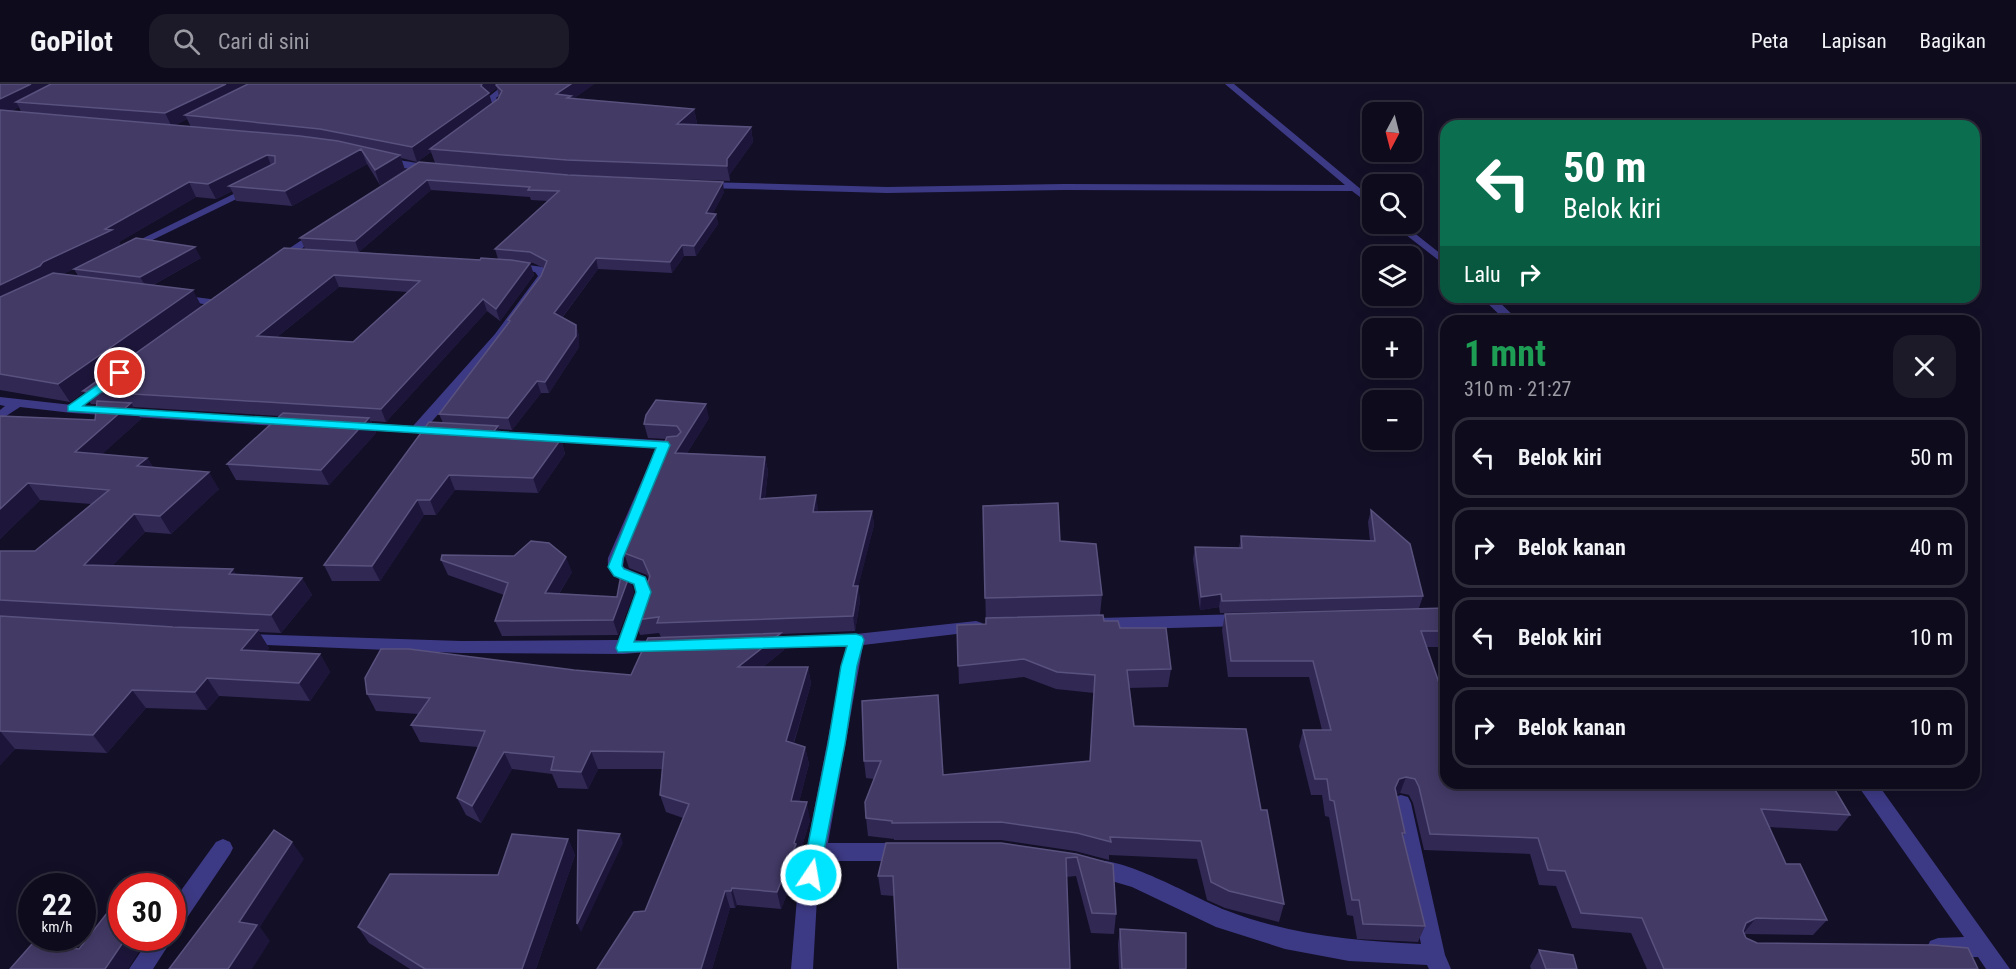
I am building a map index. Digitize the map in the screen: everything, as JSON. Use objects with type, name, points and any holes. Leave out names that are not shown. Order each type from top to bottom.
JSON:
[{"type":"street","points":[[478,123],[500,108],[490,98],[506,87],[503,84]]},
{"type":"street","points":[[1229,84],[1362,195]]},
{"type":"street","points":[[402,178],[434,155]]},
{"type":"street","points":[[371,157],[400,165],[442,169]]},
{"type":"street","points":[[118,254],[260,183]]},
{"type":"street","points":[[697,185],[856,190],[1064,187],[1354,188]]},
{"type":"street","points":[[270,266],[330,224]]},
{"type":"street","points":[[1410,234],[1440,258]]},
{"type":"street","points":[[286,254],[309,256]]},
{"type":"street","points":[[417,430],[471,371],[543,276],[539,269],[504,266]]},
{"type":"street","points":[[162,296],[222,299],[199,316]]},
{"type":"street","points":[[1494,303],[1506,315]]},
{"type":"street","points":[[72,409],[90,395]]},
{"type":"street","points":[[0,401],[72,409],[305,423]]},
{"type":"street","points":[[0,416],[17,402]]},
{"type":"street","points":[[340,425],[458,433]]},
{"type":"street","points":[[502,436],[669,445],[616,558],[615,567],[619,573],[640,581],[644,592],[624,648]]},
{"type":"street","points":[[1085,625],[1262,620]]},
{"type":"street","points":[[751,643],[856,640],[950,628],[995,627]]},
{"type":"street","points":[[231,639],[461,647],[624,648],[681,645]]},
{"type":"street","points":[[802,969],[807,898],[849,666],[856,640]]},
{"type":"street","points":[[1870,789],[1999,969]]},
{"type":"street","points":[[1075,862],[1136,879],[1224,920],[1285,939],[1350,951],[1437,962],[1401,803]]},
{"type":"street","points":[[186,901],[223,848]]},
{"type":"street","points":[[816,852],[920,852]]},
{"type":"street","points":[[1914,948],[1983,947]]},
{"type":"street","points":[[140,969],[153,951]]},
{"type":"building","points":[[0,84],[31,84],[0,99]]},
{"type":"building","points":[[51,84],[226,84],[165,113],[16,102]]},
{"type":"building","points":[[248,84],[482,84],[481,86],[489,93],[412,147],[320,129],[185,115]]},
{"type":"building","points":[[497,84],[571,84],[556,94],[571,96],[567,98],[694,109],[677,124],[751,127],[727,159],[727,166],[567,160],[430,149],[498,99],[502,91]]},
{"type":"building","points":[[0,110],[300,136],[338,141],[400,155],[375,170],[361,149],[285,191],[229,186],[275,163],[275,156],[267,155],[208,184],[189,182],[105,229],[112,230],[0,285]]},
{"type":"building","points":[[419,162],[568,175],[723,182],[706,213],[716,214],[694,246],[682,245],[670,262],[596,258],[554,313],[576,325],[576,336],[545,382],[537,381],[508,418],[439,414],[510,321],[508,320],[541,276],[547,261],[530,252],[495,249],[559,191],[427,180],[355,241],[300,238]]},
{"type":"building","points":[[136,238],[195,247],[140,277],[74,269]]},
{"type":"building","points":[[284,248],[480,260],[481,258],[530,263],[496,309],[483,299],[381,409],[83,391]],"holes":[[[334,275],[420,281],[353,342],[257,336]]]},
{"type":"building","points":[[53,273],[193,290],[58,384],[0,374],[0,297]]},
{"type":"building","points":[[656,400],[706,404],[675,453],[765,457],[760,499],[816,495],[813,512],[872,511],[853,586],[858,586],[853,616],[657,623],[659,617],[635,620],[650,576],[643,560],[624,553],[628,530],[667,437],[677,436],[681,432],[677,426],[644,424],[646,415]]},
{"type":"building","points":[[97,401],[131,403],[75,452],[147,458],[137,466],[209,472],[160,516],[134,514],[84,565],[233,569],[229,574],[302,578],[271,615],[0,600],[0,551],[35,551],[109,490],[28,483],[0,509],[0,416],[95,420]]},
{"type":"building","points":[[283,413],[369,418],[321,470],[227,464]]},
{"type":"building","points":[[429,422],[498,426],[491,435],[561,439],[533,478],[449,475],[430,500],[417,500],[372,566],[324,565]]},
{"type":"building","points":[[1058,503],[1060,541],[1096,544],[1102,595],[985,598],[983,506]]},
{"type":"building","points":[[1371,510],[1410,544],[1423,596],[1222,601],[1221,594],[1201,597],[1195,547],[1242,548],[1241,536],[1375,541]]},
{"type":"building","points":[[531,541],[549,543],[566,557],[545,593],[617,597],[622,569],[627,571],[629,577],[613,620],[495,621],[508,583],[441,560],[442,555],[514,556]]},
{"type":"building","points":[[1440,608],[1440,631],[1421,631],[1440,686],[1440,789],[1835,789],[1850,815],[1761,809],[1786,864],[1800,864],[1827,920],[1756,918],[1746,923],[1743,931],[1746,938],[1757,943],[1933,945],[1968,948],[1978,969],[1664,969],[1642,918],[1581,913],[1565,871],[1548,870],[1538,838],[1430,834],[1419,787],[1415,779],[1406,777],[1399,779],[1395,788],[1405,833],[1402,833],[1425,926],[1363,924],[1359,900],[1352,900],[1334,801],[1330,800],[1327,779],[1315,779],[1303,730],[1331,730],[1313,661],[1231,661],[1225,614]]},
{"type":"building","points":[[1103,615],[1104,621],[1118,621],[1120,628],[1166,628],[1171,669],[1127,670],[1134,726],[1246,729],[1261,810],[1267,810],[1284,904],[1229,891],[1211,882],[1201,841],[1110,837],[1111,842],[1077,833],[1001,822],[892,823],[892,821],[866,818],[865,802],[881,761],[864,761],[862,701],[938,695],[943,775],[1090,761],[1095,675],[1057,672],[1024,659],[958,666],[957,625],[986,624],[986,618]]},
{"type":"building","points":[[0,616],[258,630],[241,650],[320,654],[299,683],[207,678],[195,692],[132,690],[93,735],[0,731]]},
{"type":"building","points":[[781,633],[738,667],[808,667],[786,741],[805,747],[791,801],[807,802],[794,843],[796,844],[777,892],[732,888],[731,891],[725,891],[701,969],[597,969],[634,912],[645,911],[689,804],[660,795],[664,752],[591,751],[581,772],[551,770],[554,757],[504,752],[472,806],[457,798],[485,731],[411,725],[430,698],[367,694],[365,678],[381,649],[409,649],[631,675],[648,638]]},
{"type":"building","points":[[274,830],[292,842],[239,922],[257,925],[228,969],[169,969],[183,951],[186,951],[186,946]]},
{"type":"building","points":[[578,830],[620,834],[577,924]]},
{"type":"building","points":[[512,834],[568,839],[522,969],[425,969],[358,927],[390,874],[498,875]]},
{"type":"building","points":[[886,843],[1001,843],[1076,854],[1113,864],[1116,914],[1092,913],[1077,857],[1066,858],[1070,969],[898,969],[893,876],[878,876]]},
{"type":"building","points":[[108,912],[108,951],[117,951],[105,969],[10,969],[26,951],[96,951],[96,927]]},
{"type":"building","points":[[1120,929],[1186,933],[1186,969],[1122,969]]},
{"type":"building","points":[[1539,950],[1573,955],[1577,969],[1546,969]]},
{"type":"route","points":[[120,373],[72,409],[664,445],[616,558],[615,567],[619,573],[640,581],[644,592],[624,648],[856,640],[849,666],[837,744],[811,875]]}]
